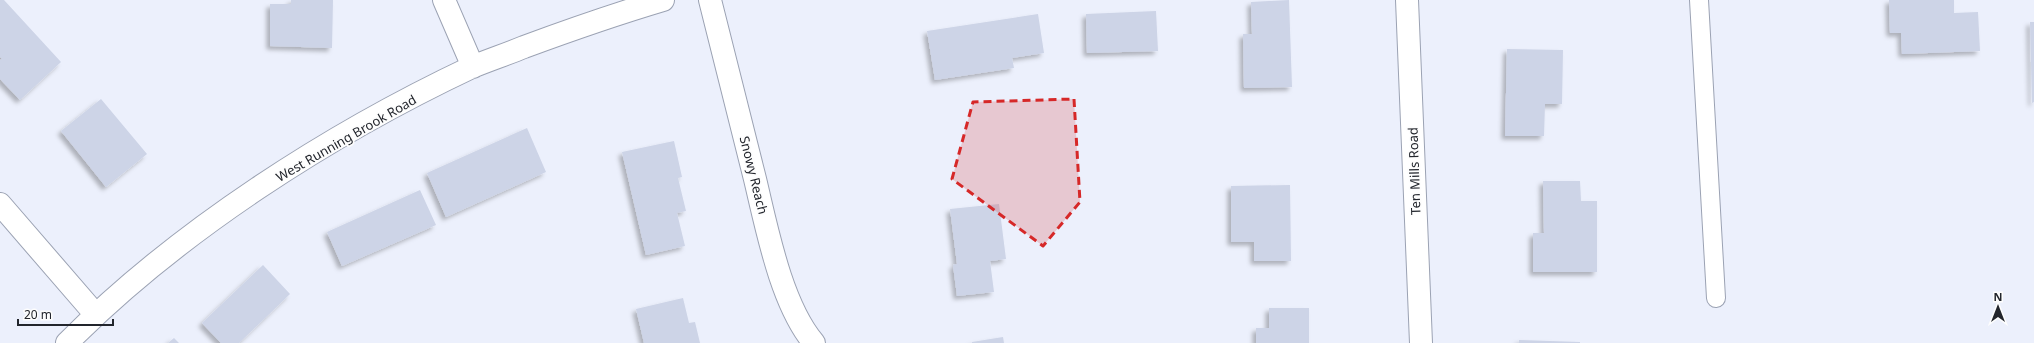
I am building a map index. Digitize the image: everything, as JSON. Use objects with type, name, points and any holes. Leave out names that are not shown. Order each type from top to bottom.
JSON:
[{"type":"street","points":[[444,0],[473,67]]},
{"type":"street","name":"West Running Brook Road","points":[[67,343],[96,315],[166,256],[300,161],[473,67],[609,16],[663,0]]},
{"type":"street","name":"Snowy Reach","points":[[710,0],[772,248],[789,300],[808,336],[814,343]]},
{"type":"street","name":"Ten Mills Road","points":[[1407,0],[1421,343]]},
{"type":"street","points":[[0,204],[96,315]]},
{"type":"lane","points":[[1699,0],[1716,298]]},
{"type":"highlighted area","points":[[1074,99],[1080,202],[1043,246],[952,179],[973,102]]},
{"type":"building","points":[[0,0],[4,0],[61,62],[20,100],[0,79],[0,60],[2,59],[0,57]]},
{"type":"building","points":[[291,0],[333,0],[332,48],[270,46],[270,4],[291,4]]},
{"type":"building","points":[[1289,0],[1292,87],[1244,88],[1243,34],[1252,34],[1251,2]]},
{"type":"building","points":[[1889,0],[1954,0],[1954,13],[1978,12],[1980,51],[1902,54],[1901,33],[1890,33]]},
{"type":"building","points":[[1156,11],[1158,51],[1087,53],[1086,14]]},
{"type":"building","points":[[1038,14],[1044,53],[1012,58],[1014,68],[935,80],[927,31]]},
{"type":"building","points":[[2030,22],[2034,22],[2034,102],[2032,103]]},
{"type":"building","points":[[1507,49],[1563,50],[1562,104],[1545,104],[1544,136],[1505,136]]},
{"type":"building","points":[[101,99],[147,154],[106,187],[61,131]]},
{"type":"building","points":[[527,128],[546,172],[446,217],[427,173]]},
{"type":"building","points":[[674,141],[682,177],[678,178],[686,211],[677,213],[685,246],[646,255],[622,152]]},
{"type":"building","points":[[1543,181],[1580,181],[1581,201],[1597,201],[1597,272],[1533,272],[1533,233],[1544,233]]},
{"type":"building","points":[[1290,185],[1291,261],[1254,261],[1254,242],[1231,242],[1231,186]]},
{"type":"building","points":[[420,190],[436,225],[342,266],[327,232]]},
{"type":"building","points":[[999,204],[1006,259],[990,261],[994,292],[957,296],[953,265],[957,264],[950,209]]},
{"type":"building","points":[[263,265],[290,294],[239,343],[221,343],[202,323]]},
{"type":"building","points":[[683,298],[689,323],[695,322],[700,343],[644,343],[636,309]]},
{"type":"building","points":[[1269,308],[1309,308],[1309,343],[1256,343],[1256,328],[1269,328]]},
{"type":"building","points":[[1003,337],[1004,343],[972,343],[972,342]]},
{"type":"building","points":[[174,338],[179,343],[168,343]]},
{"type":"building","points":[[1519,340],[1580,342],[1580,343],[1519,343]]}]
